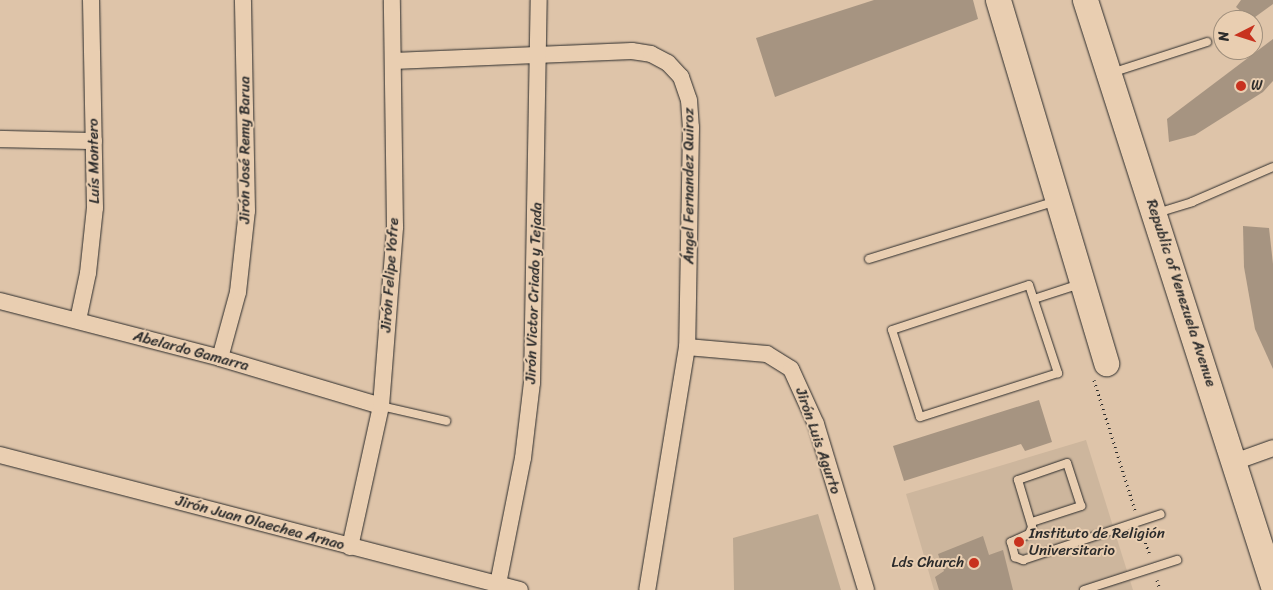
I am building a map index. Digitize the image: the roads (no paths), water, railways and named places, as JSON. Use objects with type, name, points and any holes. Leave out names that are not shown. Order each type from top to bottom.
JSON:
[{"type":"main road","points":[[998,0],[1082,284],[1098,367]]},
{"type":"main road","name":"Republic of Venezuela Avenue","points":[[1085,0],[1273,586]]},
{"type":"street","name":"Luís Montero","points":[[78,320],[88,273],[95,208],[91,0]]},
{"type":"street","name":"Jirón José Remy Barua","points":[[220,358],[238,292],[247,211],[243,0]]},
{"type":"street","name":"Jirón Felipe Yofre","points":[[350,547],[382,406],[395,227],[392,0]]},
{"type":"street","name":"Jirón Victor Criado y Tejada","points":[[498,584],[523,458],[532,383],[540,55],[539,0]]},
{"type":"street","name":"Ángel Fernandez Quiroz","points":[[393,61],[632,51],[651,54],[668,63],[681,77],[688,100],[691,127],[687,347],[647,590]]},
{"type":"street","points":[[0,139],[94,141]]},
{"type":"street","name":"Abelardo Gamarra","points":[[0,301],[220,358],[382,406]]},
{"type":"street","name":"Jirón Luis Agurto","points":[[687,347],[767,354],[791,369],[816,424],[866,590]]},
{"type":"street","points":[[1234,462],[1273,448]]},
{"type":"street","name":"Jirón Juan Olaechea Arnao","points":[[0,455],[520,590]]},
{"type":"lane","points":[[1109,73],[1207,42]]},
{"type":"lane","points":[[1155,214],[1192,202],[1273,167]]},
{"type":"lane","points":[[869,258],[1058,201]]},
{"type":"lane","points":[[1034,299],[1082,284]]},
{"type":"lane","points":[[1029,286],[1034,299],[1058,373],[920,417],[892,330],[1029,286]]},
{"type":"lane","points":[[382,406],[446,421]]},
{"type":"lane","points":[[1032,522],[1081,506],[1067,463],[1018,480],[1032,522],[1028,534],[1011,542],[1015,557],[1023,560],[1161,514]]},
{"type":"lane","points":[[1084,590],[1177,560]]},
{"type":"place","name":"W","points":[[1241,86]]},
{"type":"place","name":"Instituto de Religión Universitario","points":[[1019,542]]},
{"type":"place","name":"Lds Church","points":[[974,563]]}]
